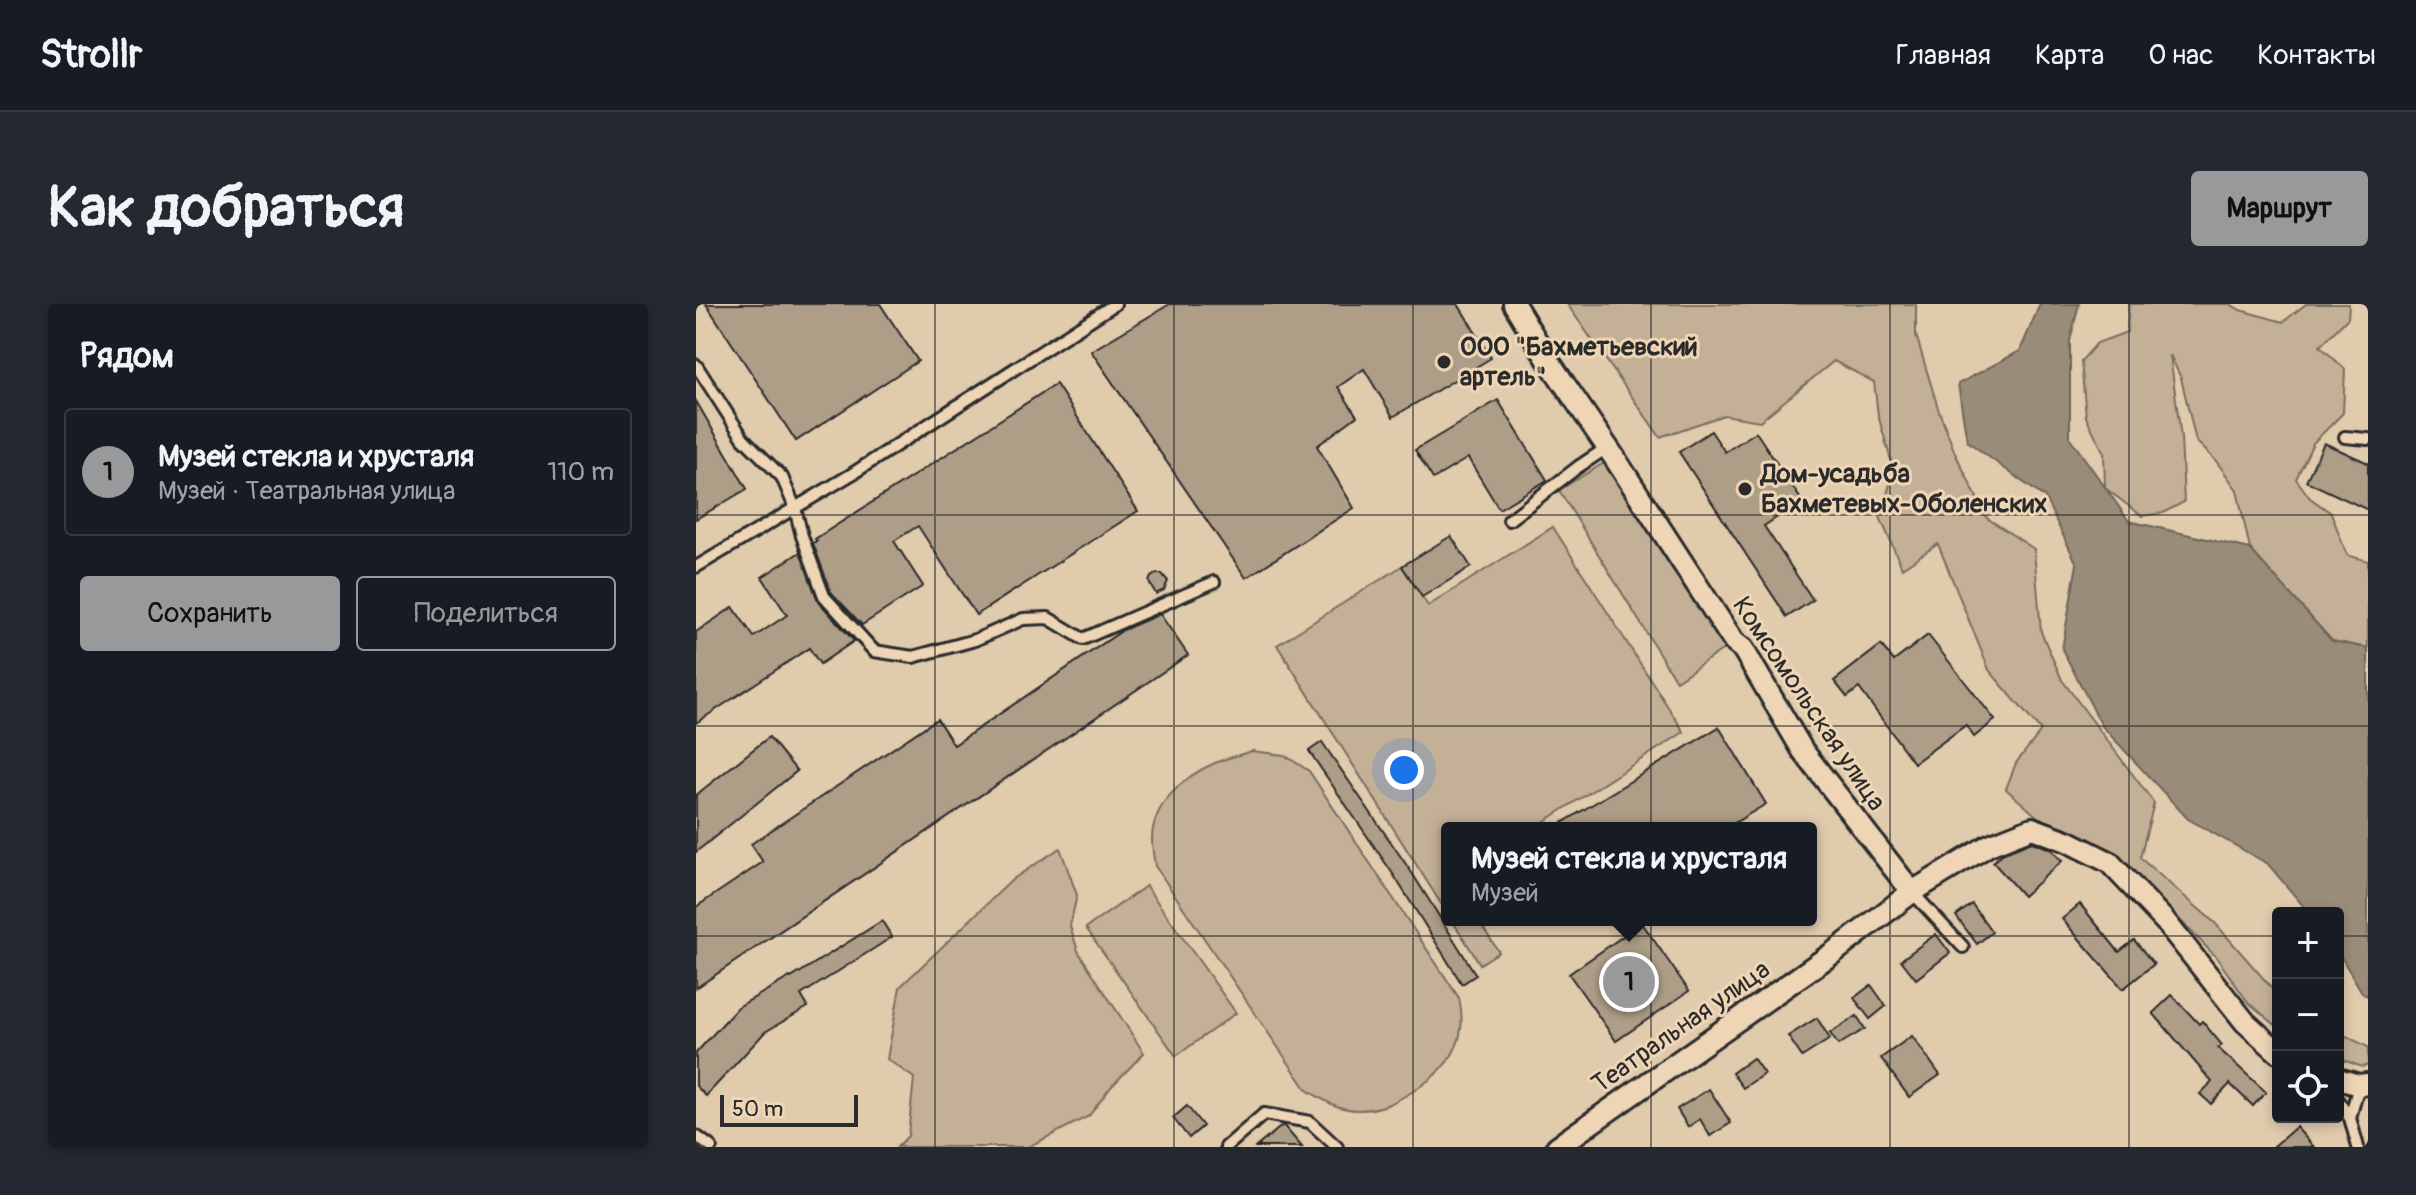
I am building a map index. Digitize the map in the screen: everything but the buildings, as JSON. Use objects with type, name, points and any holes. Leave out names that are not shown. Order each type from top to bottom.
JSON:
[{"type":"street","name":"Комсомольская улица","points":[[1514,304],[1734,642],[1743,649],[1803,751],[1912,892]]},
{"type":"street","points":[[1912,892],[1989,845],[2032,828],[2067,841],[2109,862],[2165,921],[2245,1022],[2277,1051]]},
{"type":"street","name":"Театральная улица","points":[[1557,1147],[1833,953],[1912,892]]},
{"type":"lane","points":[[696,567],[852,474],[1115,304]]},
{"type":"lane","points":[[696,365],[743,438],[782,477],[824,596],[874,651],[913,657],[975,640],[1023,619],[1048,618],[1083,639],[1214,582]]},
{"type":"lane","points":[[2345,437],[2368,439]]},
{"type":"lane","points":[[1509,520],[1608,447]]},
{"type":"lane","points":[[1912,892],[1963,947]]},
{"type":"lane","points":[[2350,1118],[2363,1084]]},
{"type":"lane","points":[[2344,1110],[2350,1118],[2358,1147]]},
{"type":"lane","points":[[1226,1147],[1264,1114],[1310,1122],[1337,1147]]},
{"type":"lane","points":[[696,1136],[711,1147]]},
{"type":"shaded area","points":[[1567,304],[1916,304],[1916,335],[1955,453],[1987,518],[2034,549],[2041,632],[2062,680],[2154,803],[2140,858],[2215,923],[2272,988],[2272,1022],[2248,1002],[2216,957],[2120,858],[2042,821],[2006,789],[2016,763],[2041,731],[1989,670],[1938,544],[1902,568],[1880,517],[1894,471],[1878,415],[1874,382],[1834,361],[1760,421],[1724,415],[1660,437]]},
{"type":"shaded area","points":[[2040,304],[2079,304],[2070,341],[2070,438],[2129,521],[2250,549],[2332,641],[2368,648],[2368,996],[2363,994],[2344,962],[2344,907],[2304,907],[2268,864],[2188,819],[2102,726],[2062,649],[2077,564],[2045,498],[1967,441],[1958,384],[2020,351]]},
{"type":"shaded area","points":[[2129,304],[2230,304],[2240,310],[2283,322],[2306,304],[2349,304],[2348,318],[2320,346],[2345,369],[2343,413],[2313,443],[2296,479],[2310,498],[2331,513],[2347,555],[2368,561],[2368,648],[2332,641],[2250,549],[2237,490],[2216,461],[2196,441],[2181,378],[2170,355],[2181,437],[2184,502],[2163,513],[2142,516],[2105,488],[2104,453],[2086,417],[2081,361],[2097,343],[2127,332]]},
{"type":"shaded area","points":[[1614,457],[1734,642],[1676,681],[1559,490]]},
{"type":"shaded area","points":[[1553,527],[1684,732],[1543,822],[1441,822],[1441,904],[1277,645],[1402,566],[1428,606]]},
{"type":"shaded area","points":[[1252,751],[1284,755],[1309,771],[1459,998],[1461,1027],[1454,1052],[1427,1081],[1388,1104],[1374,1109],[1351,1110],[1331,1104],[1307,1090],[1155,866],[1153,828],[1157,815],[1172,793],[1203,769]]},
{"type":"shaded area","points":[[1060,848],[1077,895],[1070,926],[1078,951],[1144,1053],[1111,1087],[1089,1116],[1028,1147],[897,1147],[908,1136],[914,1078],[887,1059],[900,987],[1013,879]]},
{"type":"shaded area","points":[[1146,886],[1236,1013],[1176,1056],[1086,928]]},
{"type":"shaded area","points":[[1456,926],[1482,926],[1499,952],[1480,964]]},
{"type":"shaded area","points":[[2344,1035],[2368,1047],[2368,1065],[2362,1067],[2344,1060]]},
{"type":"place","name":"ООО \"Бахметьевский артель\"","points":[[1444,362]]},
{"type":"place","name":"Дом-усадьба Бахметевых-Оболенских","points":[[1745,489]]},
{"type":"place","name":"Музей стекла и хрусталя","points":[[1629,982]]}]
